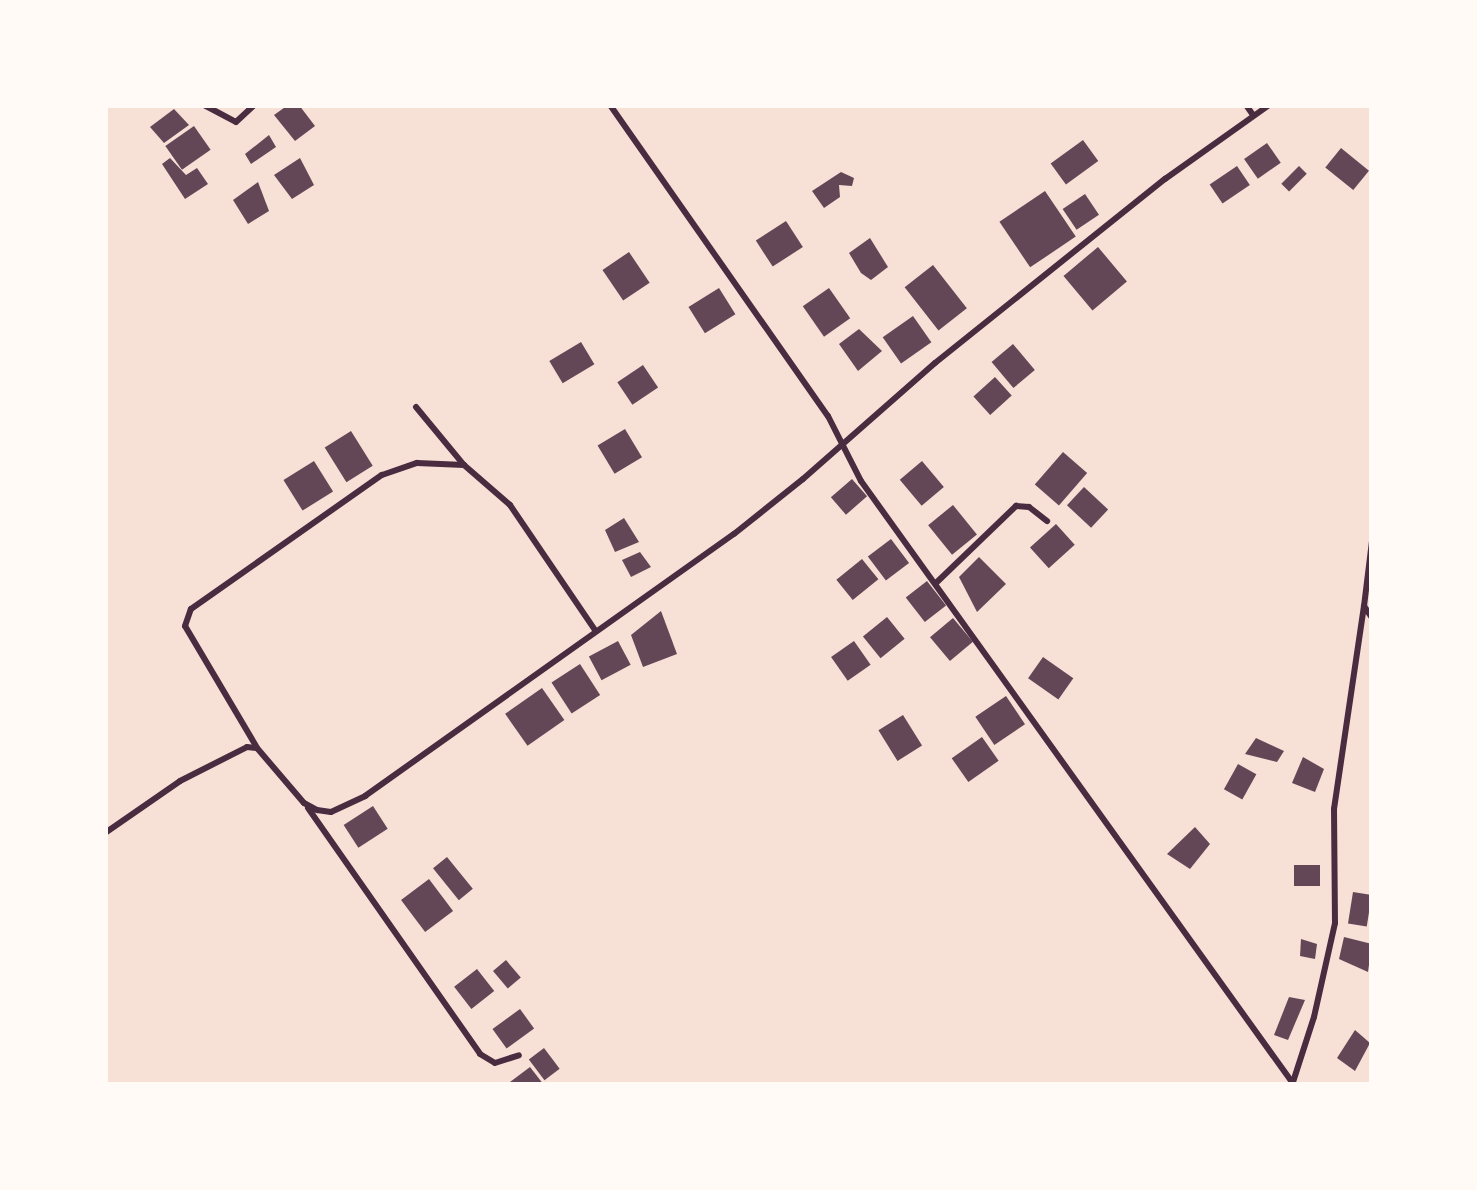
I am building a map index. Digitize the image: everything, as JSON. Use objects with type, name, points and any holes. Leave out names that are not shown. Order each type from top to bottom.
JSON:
[{"type":"street","points":[[204,105],[236,122],[254,105]]},
{"type":"street","points":[[610,105],[800,374],[861,481],[1294,1084]]},
{"type":"street","points":[[1246,105],[1253,116]]},
{"type":"street","points":[[304,803],[331,812],[365,796],[734,534],[935,363],[1164,180],[1269,105]]},
{"type":"street","points":[[416,407],[464,465],[518,514],[596,630]]},
{"type":"street","points":[[464,465],[416,464],[382,475],[190,609],[185,626],[257,748],[304,803],[480,1054],[496,1063],[518,1055]]},
{"type":"street","points":[[936,582],[1016,506],[1029,506],[1047,521]]},
{"type":"street","points":[[1294,1084],[1335,922],[1334,809],[1372,542]]},
{"type":"street","points":[[1364,606],[1372,618]]},
{"type":"street","points":[[105,833],[180,781],[237,748],[257,748]]},
{"type":"building","points":[[288,105],[299,105],[315,126],[295,141],[274,115]]},
{"type":"building","points":[[174,109],[189,125],[164,143],[150,127]]},
{"type":"building","points":[[194,126],[211,150],[182,170],[165,146]]},
{"type":"building","points":[[269,135],[276,147],[251,164],[245,154]]},
{"type":"building","points":[[1083,140],[1098,161],[1066,185],[1051,164]]},
{"type":"building","points":[[1267,143],[1281,163],[1258,179],[1244,159]]},
{"type":"building","points":[[1341,148],[1369,171],[1353,190],[1325,167]]},
{"type":"building","points":[[170,158],[186,175],[197,168],[208,184],[185,199],[162,164]]},
{"type":"building","points":[[300,158],[314,185],[292,199],[274,175]]},
{"type":"building","points":[[1237,166],[1250,185],[1223,204],[1210,184]]},
{"type":"building","points":[[1299,166],[1307,174],[1289,191],[1281,184]]},
{"type":"building","points":[[841,172],[854,178],[852,186],[839,185],[840,197],[824,208],[812,191]]},
{"type":"building","points":[[258,182],[269,211],[248,224],[233,200]]},
{"type":"building","points":[[1045,191],[1076,237],[1030,267],[999,222]]},
{"type":"building","points":[[1085,194],[1099,215],[1077,230],[1063,209]]},
{"type":"building","points":[[786,221],[803,247],[773,267],[756,241]]},
{"type":"building","points":[[870,238],[888,267],[871,280],[861,273],[849,253]]},
{"type":"building","points":[[1098,247],[1127,281],[1092,310],[1064,276]]},
{"type":"building","points":[[629,252],[650,283],[623,301],[602,270]]},
{"type":"building","points":[[933,265],[967,308],[938,331],[905,287]]},
{"type":"building","points":[[719,288],[735,314],[705,333],[688,307]]},
{"type":"building","points":[[829,288],[850,318],[824,337],[803,306]]},
{"type":"building","points":[[913,316],[931,342],[901,363],[883,337]]},
{"type":"building","points":[[859,329],[882,351],[858,371],[839,344]]},
{"type":"building","points":[[581,342],[594,364],[563,383],[549,361]]},
{"type":"building","points":[[1013,344],[1035,370],[1013,388],[992,362]]},
{"type":"building","points":[[643,365],[658,387],[632,405],[617,382]]},
{"type":"building","points":[[995,377],[1012,396],[990,415],[973,396]]},
{"type":"building","points":[[625,429],[642,457],[615,474],[598,445]]},
{"type":"building","points":[[351,431],[373,466],[346,482],[325,447]]},
{"type":"building","points":[[1063,452],[1087,473],[1059,505],[1035,484]]},
{"type":"building","points":[[314,461],[333,492],[303,511],[283,480]]},
{"type":"building","points":[[922,461],[944,487],[922,506],[900,480]]},
{"type":"building","points":[[852,479],[867,496],[846,515],[831,497]]},
{"type":"building","points":[[1084,487],[1108,510],[1091,528],[1067,505]]},
{"type":"building","points":[[953,505],[977,535],[952,555],[928,525]]},
{"type":"building","points":[[624,518],[639,542],[615,552],[605,530]]},
{"type":"building","points":[[1056,524],[1075,545],[1049,568],[1030,547]]},
{"type":"building","points":[[891,539],[909,563],[886,580],[868,556]]},
{"type":"building","points":[[640,552],[651,567],[631,577],[622,560]]},
{"type":"building","points":[[979,557],[1006,584],[977,612],[959,577]]},
{"type":"building","points":[[862,559],[878,579],[853,600],[836,580]]},
{"type":"building","points":[[927,581],[946,605],[925,622],[906,598]]},
{"type":"building","points":[[661,611],[677,654],[643,667],[631,635]]},
{"type":"building","points":[[887,617],[905,639],[881,658],[863,637]]},
{"type":"building","points":[[953,618],[973,642],[950,661],[930,637]]},
{"type":"building","points":[[618,641],[631,665],[602,680],[589,656]]},
{"type":"building","points":[[854,641],[871,665],[848,681],[831,657]]},
{"type":"building","points":[[1043,657],[1073,678],[1058,700],[1028,678]]},
{"type":"building","points":[[580,664],[600,695],[572,714],[551,683]]},
{"type":"building","points":[[542,688],[564,720],[528,746],[505,714]]},
{"type":"building","points":[[1006,696],[1025,724],[994,745],[975,717]]},
{"type":"building","points":[[903,715],[922,746],[897,761],[878,730]]},
{"type":"building","points":[[982,737],[999,761],[968,782],[952,758]]},
{"type":"building","points":[[1256,738],[1284,751],[1277,762],[1245,754]]},
{"type":"building","points":[[1303,757],[1324,769],[1315,792],[1292,783]]},
{"type":"building","points":[[1238,764],[1256,774],[1242,800],[1224,789]]},
{"type":"building","points":[[373,806],[388,829],[358,848],[344,825]]},
{"type":"building","points":[[1195,827],[1210,844],[1190,869],[1167,854]]},
{"type":"building","points":[[447,857],[473,889],[459,900],[433,868]]},
{"type":"building","points":[[1294,865],[1320,865],[1320,886],[1294,886]]},
{"type":"building","points":[[429,879],[453,911],[425,932],[401,900]]},
{"type":"building","points":[[1353,892],[1372,895],[1367,927],[1348,924]]},
{"type":"building","points":[[1344,937],[1372,944],[1368,972],[1339,959]]},
{"type":"building","points":[[1301,939],[1317,944],[1315,959],[1300,956]]},
{"type":"building","points":[[506,960],[521,978],[508,989],[493,971]]},
{"type":"building","points":[[477,969],[494,991],[471,1009],[454,987]]},
{"type":"building","points":[[1289,997],[1305,1000],[1288,1040],[1274,1035]]},
{"type":"building","points":[[520,1009],[534,1028],[507,1048],[492,1029]]},
{"type":"building","points":[[1355,1030],[1370,1043],[1355,1071],[1337,1058]]},
{"type":"building","points":[[544,1048],[560,1069],[544,1080],[529,1059]]},
{"type":"building","points":[[530,1067],[544,1085],[506,1085]]}]
